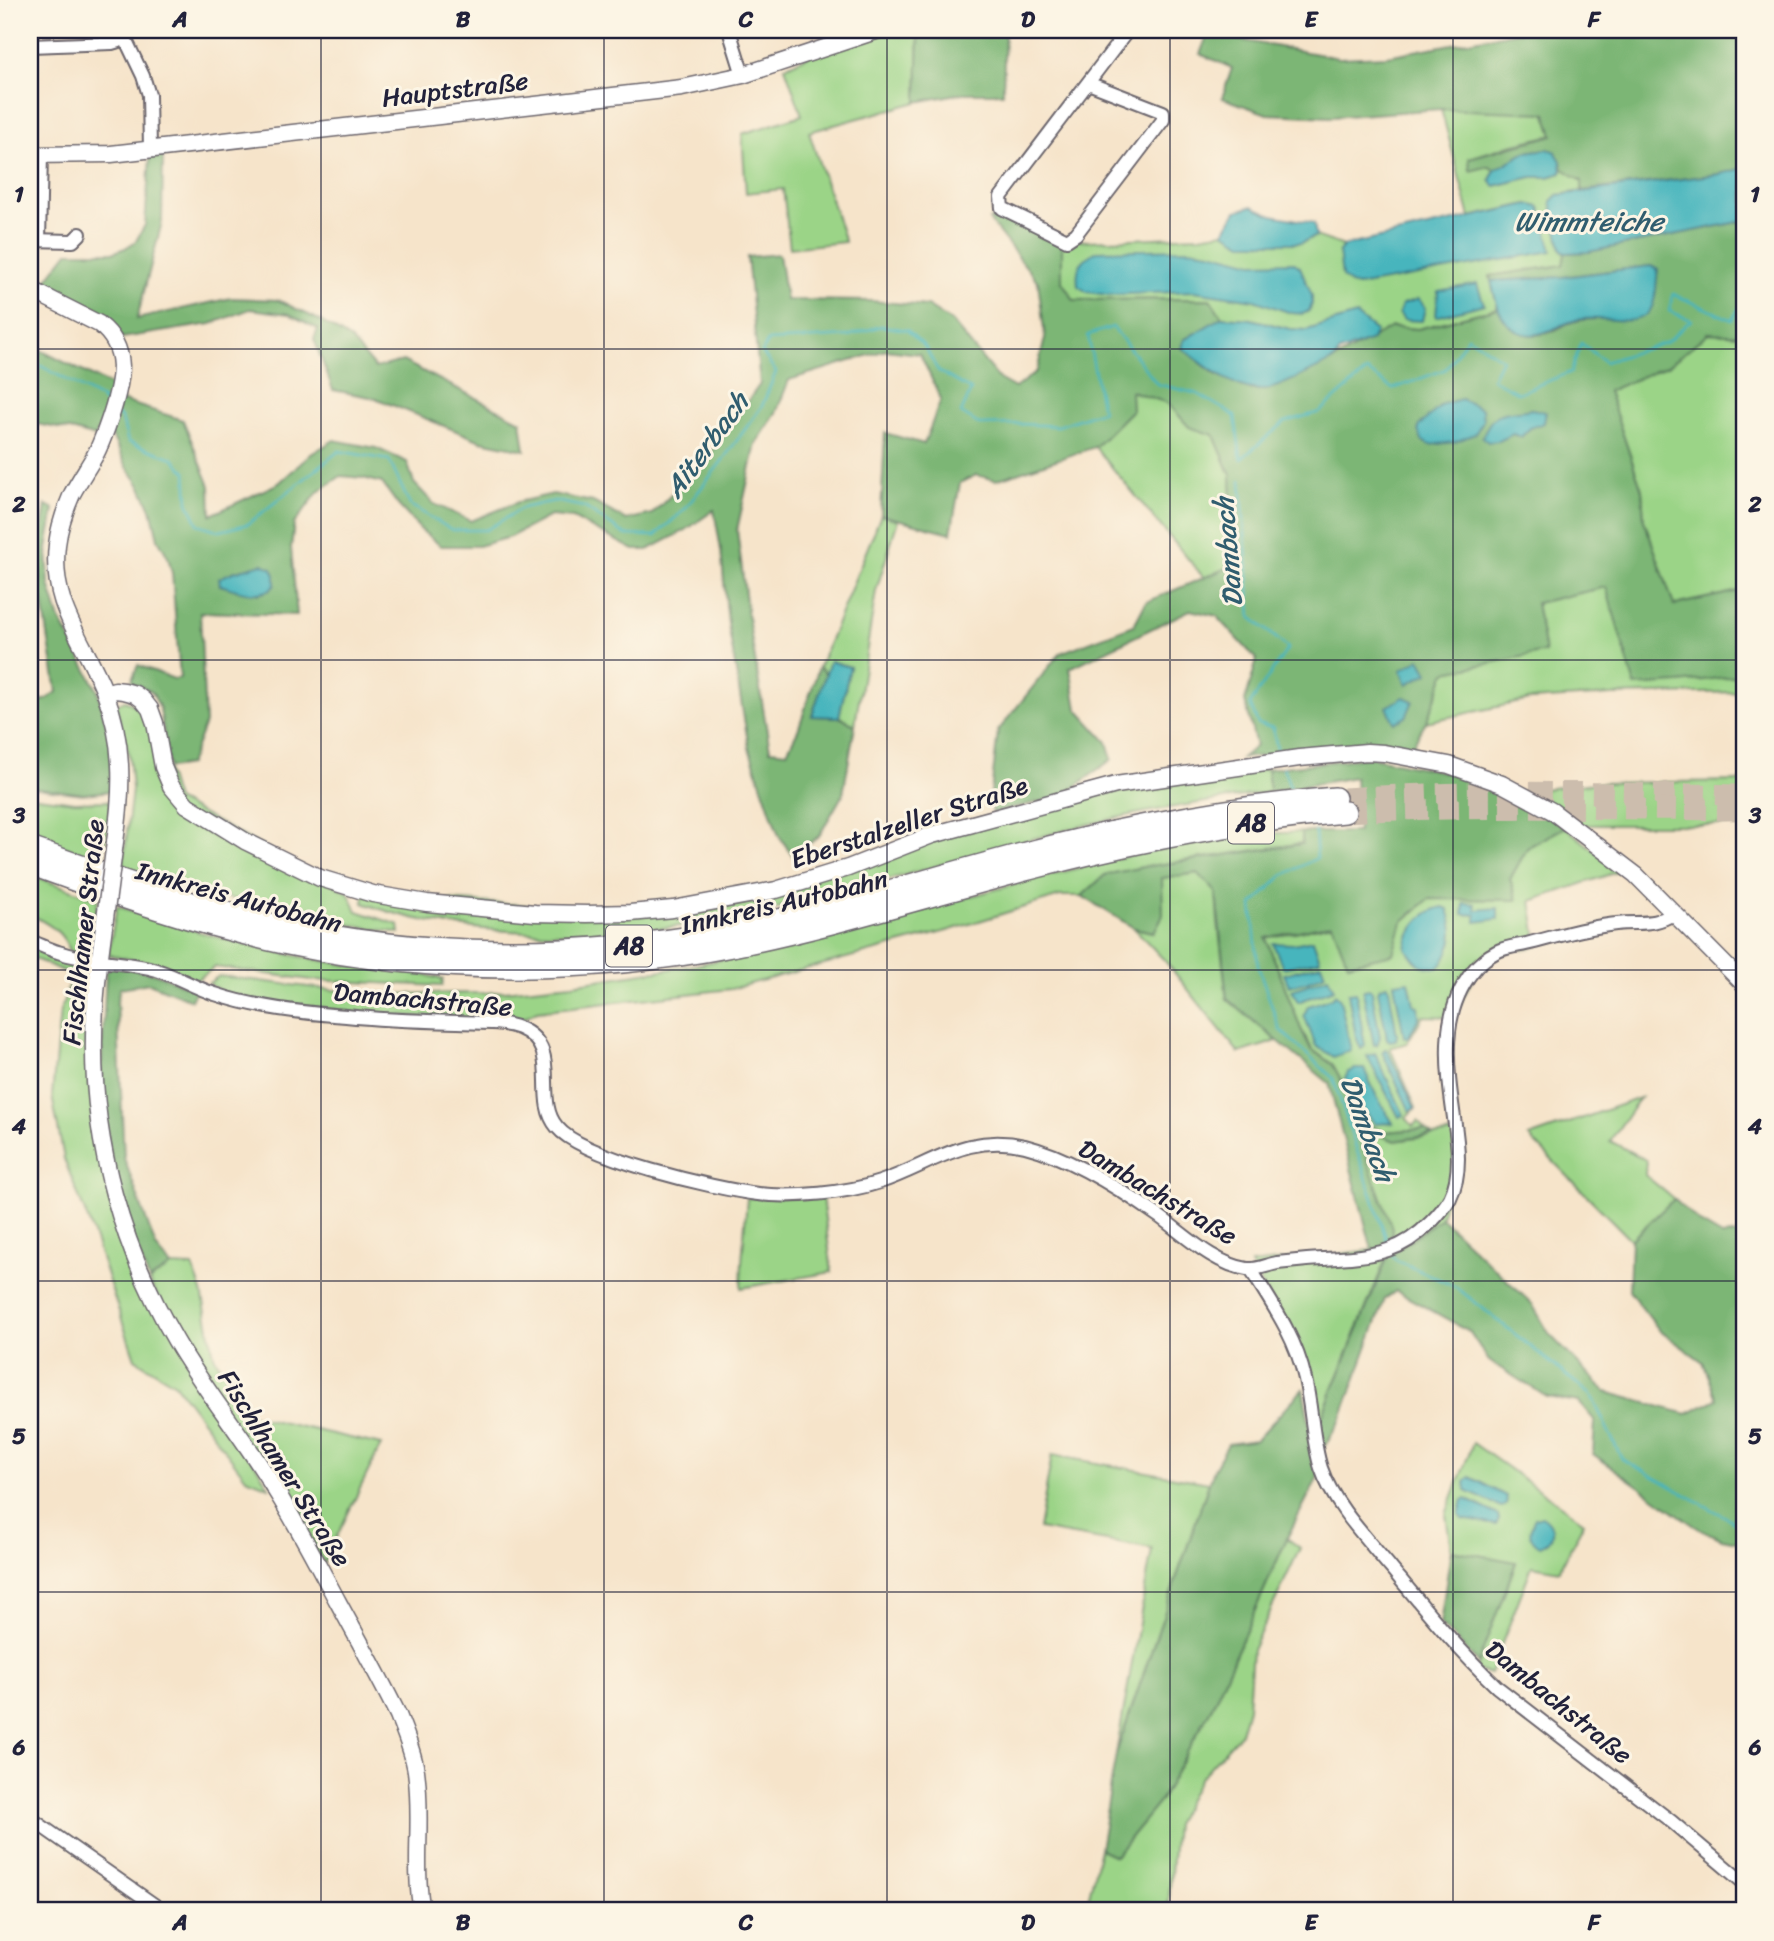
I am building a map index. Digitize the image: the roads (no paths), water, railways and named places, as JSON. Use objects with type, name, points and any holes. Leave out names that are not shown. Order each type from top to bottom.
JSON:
[{"type":"highway","name":"Innkreis Autobahn","points":[[30,848],[150,890],[265,922],[379,943],[513,952],[628,946],[673,940],[778,920],[1051,846],[1159,822],[1258,806],[1345,805],[1126,845],[773,937],[653,959],[575,966],[487,967],[390,961],[298,946],[184,917],[30,864]]},
{"type":"street","points":[[729,30],[743,75]]},
{"type":"street","name":"Hauptstraße","points":[[35,155],[93,155],[652,92],[743,75],[879,30]]},
{"type":"street","points":[[1088,83],[1163,112],[1163,120],[1076,234],[1067,240],[1002,208],[1001,197],[1128,30]]},
{"type":"street","points":[[30,46],[112,43],[123,34],[149,94],[150,149]]},
{"type":"street","points":[[35,155],[34,240],[73,241],[80,234]]},
{"type":"street","name":"Fischlhamer Straße","points":[[30,289],[107,331],[118,349],[121,368],[117,393],[96,454],[65,510],[56,563],[65,612],[105,693],[121,761],[121,805],[99,961],[94,1038],[96,1093],[102,1139],[123,1224],[144,1279],[177,1342],[252,1452],[285,1506],[398,1714],[416,1770],[418,1881],[422,1911]]},
{"type":"street","name":"Eberstalzeller Straße","points":[[105,693],[124,691],[143,700],[155,723],[163,768],[171,786],[187,804],[245,841],[320,878],[373,894],[427,903],[535,913],[630,913],[673,909],[776,890],[848,868],[932,835],[1116,785],[1299,758],[1384,753],[1449,765],[1502,784],[1552,811],[1636,875],[1744,984]]},
{"type":"street","name":"Dambachstraße","points":[[1251,1270],[1272,1264],[1388,1250],[1423,1230],[1441,1211],[1452,1195],[1459,1149],[1451,1097],[1447,1040],[1451,1014],[1461,989],[1476,967],[1497,951],[1615,923],[1656,922],[1675,913]]},
{"type":"street","name":"Dambachstraße","points":[[30,941],[60,953],[150,968],[213,994],[277,1009],[515,1027],[531,1035],[542,1049],[547,1071],[550,1113],[553,1123],[565,1135],[593,1149],[671,1176],[752,1193],[778,1195],[849,1189],[882,1181],[973,1144],[1010,1143],[1032,1148],[1066,1162],[1108,1184],[1214,1256],[1251,1270],[1282,1318],[1296,1346],[1321,1466],[1331,1491],[1368,1541],[1471,1662],[1497,1687],[1672,1822],[1744,1883]]},
{"type":"street","points":[[30,1818],[163,1911]]},
{"type":"water","name":"Wimmteiche","points":[[1547,149],[1555,151],[1561,161],[1562,173],[1494,186],[1490,180],[1495,170],[1526,152]]},
{"type":"water","name":"Wimmteiche","points":[[1744,168],[1744,221],[1588,252],[1565,253],[1561,249],[1551,202],[1558,195],[1720,174]]},
{"type":"water","name":"Wimmteiche","points":[[1528,204],[1540,207],[1552,251],[1358,286],[1350,284],[1342,277],[1339,251],[1344,246]]},
{"type":"water","points":[[1252,206],[1272,215],[1314,223],[1316,236],[1301,243],[1243,243],[1224,232],[1236,211]]},
{"type":"water","points":[[1189,249],[1253,263],[1293,262],[1300,267],[1312,295],[1309,311],[1303,314],[1291,313],[1254,300],[1194,291],[1108,295],[1087,292],[1078,286],[1080,265],[1096,251]]},
{"type":"water","name":"Wimmteiche","points":[[1650,266],[1658,269],[1654,302],[1646,315],[1628,321],[1581,319],[1535,335],[1521,333],[1504,320],[1491,281],[1563,277]]},
{"type":"water","name":"Wimmteiche","points":[[1477,284],[1484,304],[1436,317],[1438,291]]},
{"type":"water","points":[[1419,299],[1425,308],[1422,321],[1404,320],[1399,313],[1402,304]]},
{"type":"water","points":[[1356,315],[1376,331],[1372,340],[1340,352],[1334,360],[1269,389],[1246,388],[1234,383],[1182,348],[1184,340],[1222,317],[1251,319],[1290,329],[1307,330]]},
{"type":"water","points":[[1461,399],[1482,409],[1483,421],[1475,434],[1455,442],[1430,445],[1422,441],[1418,431],[1420,425],[1443,404]]},
{"type":"water","points":[[1532,409],[1546,412],[1544,423],[1530,428],[1521,437],[1513,434],[1499,441],[1488,442],[1482,437],[1496,416]]},
{"type":"water","points":[[262,564],[272,568],[275,575],[275,585],[270,590],[249,593],[220,585],[219,578]]},
{"type":"water","points":[[1420,659],[1428,673],[1407,684],[1401,670]]},
{"type":"water","points":[[830,661],[850,667],[839,717],[812,716]]},
{"type":"water","points":[[1404,697],[1413,701],[1406,717],[1394,723],[1387,707]]},
{"type":"water","points":[[1464,903],[1475,904],[1476,910],[1498,908],[1498,919],[1476,922],[1476,915],[1463,914]]},
{"type":"water","points":[[1443,907],[1448,909],[1452,926],[1453,936],[1448,951],[1438,968],[1422,965],[1415,961],[1406,948],[1408,941],[1423,916]]},
{"type":"water","points":[[1313,940],[1320,960],[1283,968],[1273,943],[1293,944]]},
{"type":"water","points":[[1321,964],[1325,974],[1289,986],[1284,974]]},
{"type":"water","points":[[1328,977],[1334,989],[1298,1002],[1292,990]]},
{"type":"water","points":[[1409,981],[1419,1017],[1408,1038],[1404,1037],[1394,983]]},
{"type":"water","points":[[1387,985],[1397,1035],[1396,1040],[1390,1041],[1387,1039],[1378,991],[1380,987]]},
{"type":"water","points":[[1370,989],[1380,1037],[1377,1045],[1374,1045],[1363,992]]},
{"type":"water","points":[[1356,992],[1365,1046],[1361,1049],[1356,1037],[1348,993]]},
{"type":"water","points":[[1335,994],[1340,999],[1351,1050],[1334,1057],[1316,1046],[1304,1015],[1308,1006],[1332,998]]},
{"type":"water","points":[[1385,1049],[1415,1108],[1410,1111],[1382,1052]]},
{"type":"water","points":[[1375,1053],[1404,1115],[1399,1117],[1367,1056]]},
{"type":"water","points":[[1364,1069],[1393,1123],[1375,1124],[1363,1109],[1345,1079],[1348,1072]]},
{"type":"water","points":[[1470,1477],[1506,1496],[1505,1506],[1501,1507],[1466,1491],[1465,1482]]},
{"type":"water","points":[[1466,1499],[1498,1515],[1496,1525],[1462,1519],[1459,1515],[1463,1500]]},
{"type":"water","points":[[1542,1516],[1550,1524],[1552,1532],[1549,1540],[1540,1546],[1531,1537],[1531,1530],[1535,1518]]},
{"type":"waterway","name":"Aiterbach","points":[[117,414],[122,419],[128,442],[173,458],[186,472],[188,502],[198,524],[220,531],[248,524],[339,451],[389,460],[410,505],[452,530],[486,530],[522,508],[555,501],[584,507],[626,535],[655,536],[685,509],[762,406],[776,372],[762,352],[768,341],[848,336],[881,326],[907,330],[925,347],[938,371],[971,390],[961,413],[980,425],[1058,426],[1102,411],[1088,335],[1113,327],[1157,384],[1198,394],[1235,416],[1241,459],[1285,422],[1320,412],[1367,371],[1393,389],[1446,369],[1468,337],[1502,359],[1492,379],[1518,393],[1571,372],[1581,343],[1605,362],[1667,342],[1691,320],[1669,311],[1673,294],[1732,320],[1744,299]]},
{"type":"waterway","name":"Aiterbach","points":[[30,360],[100,398],[107,405]]},
{"type":"waterway","name":"Dambach","points":[[1241,480],[1251,617],[1288,648],[1250,704],[1258,724],[1273,728],[1278,754]]},
{"type":"waterway","name":"Dambach","points":[[1283,767],[1290,787]]},
{"type":"waterway","name":"Dambach","points":[[1315,831],[1317,858],[1282,876],[1252,905],[1258,966],[1280,1030],[1333,1078],[1388,1244]]},
{"type":"waterway","name":"Dambach","points":[[1392,1256],[1456,1287],[1591,1395],[1622,1459],[1733,1521],[1744,1530]]},
{"type":"tunnel","points":[[1344,798],[1494,793],[1744,795]]},
{"type":"tunnel","points":[[1345,812],[1495,808],[1744,810]]}]
